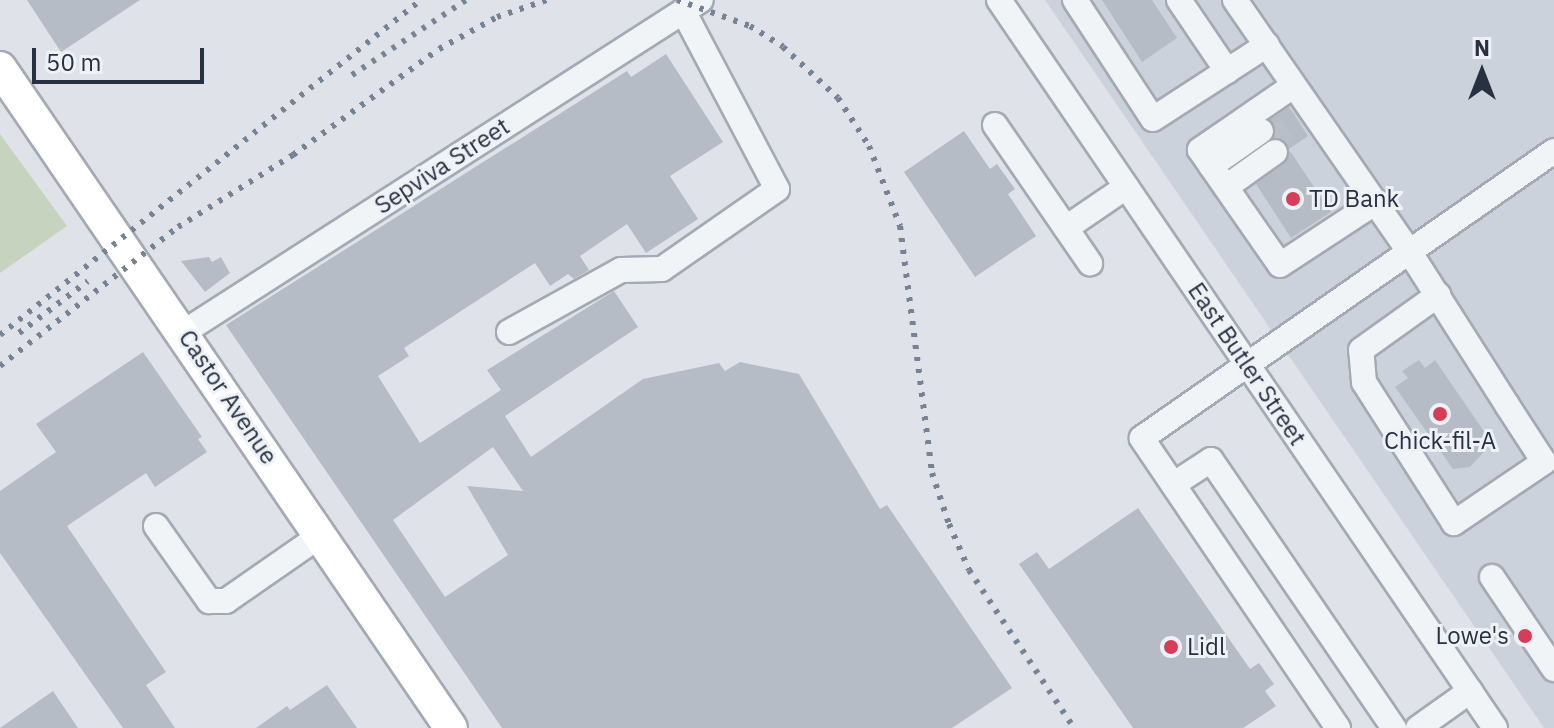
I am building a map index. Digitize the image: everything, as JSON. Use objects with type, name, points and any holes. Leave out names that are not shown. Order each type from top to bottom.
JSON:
[{"type":"main road","name":"Castor Avenue","points":[[0,68],[184,332],[451,728]]},
{"type":"street","name":"East Butler Street","points":[[999,0],[1495,728]]},
{"type":"street","points":[[1075,0],[1153,119],[1267,45]]},
{"type":"street","points":[[1179,0],[1227,71]]},
{"type":"street","points":[[1235,0],[1267,45],[1304,112],[1376,202],[1409,251],[1438,295],[1544,462],[1454,523],[1364,382],[1361,350],[1438,295]]},
{"type":"street","points":[[509,332],[621,270],[662,269],[777,189],[692,6]]},
{"type":"street","name":"Sepviva Street","points":[[184,332],[692,6]]},
{"type":"street","points":[[1214,170],[1304,112]]},
{"type":"street","points":[[995,125],[1090,263]]},
{"type":"street","points":[[1214,170],[1268,142]]},
{"type":"street","points":[[1327,724],[1142,438],[1554,151]]},
{"type":"street","points":[[1214,170],[1280,265],[1376,202]]},
{"type":"street","points":[[1066,228],[1126,187]]},
{"type":"street","points":[[1174,484],[1211,460],[1394,728]]},
{"type":"street","points":[[156,526],[209,601],[226,601],[321,535]]},
{"type":"street","points":[[1492,577],[1554,669]]},
{"type":"street","points":[[1418,728],[1470,691]]},
{"type":"shaded area","points":[[1045,0],[1554,0],[1554,728],[1544,728]]},
{"type":"green space","points":[[0,134],[67,226],[0,273]]},
{"type":"building","points":[[27,0],[140,0],[61,52]]},
{"type":"building","points":[[1102,0],[1152,0],[1177,38],[1142,62]]},
{"type":"building","points":[[666,54],[723,142],[670,176],[698,219],[646,253],[627,224],[580,256],[589,270],[574,279],[568,274],[550,286],[535,263],[404,348],[409,356],[378,376],[420,443],[501,390],[487,370],[614,291],[638,327],[505,416],[531,457],[643,379],[719,363],[725,371],[740,362],[799,374],[880,509],[887,505],[1012,688],[952,728],[502,728],[226,325],[627,71],[631,77]],"holes":[[[493,447],[523,491],[467,486],[508,555],[445,597],[393,520]]]},
{"type":"building","points":[[1289,107],[1308,136],[1289,149],[1275,137],[1270,120]]},
{"type":"building","points":[[964,131],[990,169],[997,164],[1015,189],[1008,194],[1036,236],[975,277],[904,172]]},
{"type":"building","name":"TD Bank","points":[[1290,151],[1331,212],[1291,238],[1256,184],[1284,164]]},
{"type":"building","points":[[209,257],[212,262],[221,257],[230,273],[205,292],[181,261]]},
{"type":"building","points":[[143,352],[202,437],[198,439],[207,452],[155,487],[146,473],[67,526],[166,672],[146,685],[175,728],[123,728],[0,553],[0,491],[56,452],[36,424]]},
{"type":"building","name":"Chick-fil-A","points":[[1419,360],[1425,368],[1435,360],[1492,443],[1470,467],[1453,469],[1395,387],[1408,378],[1402,371]]},
{"type":"building","points":[[1138,508],[1250,669],[1259,663],[1274,684],[1265,691],[1276,706],[1243,728],[1133,728],[1019,564],[1037,552],[1049,569]]},
{"type":"building","points":[[327,685],[357,728],[256,728],[287,706],[290,710]]},
{"type":"building","points":[[53,691],[78,728],[0,728]]},
{"type":"tunnel","points":[[1268,142],[1299,122]]},
{"type":"railway","points":[[0,335],[421,0]]},
{"type":"railway","points":[[352,75],[466,0]]},
{"type":"railway","points":[[0,366],[178,227],[293,155],[439,49],[497,17],[547,0]]},
{"type":"railway","points":[[677,0],[750,26],[783,47],[838,98],[869,146],[900,226],[932,473],[949,524],[969,570],[1074,728]]},
{"type":"railway","points":[[19,333],[88,281]]},
{"type":"place","name":"TD Bank","points":[[1293,199]]},
{"type":"place","name":"Chick-fil-A","points":[[1440,414]]},
{"type":"place","name":"Lowe's","points":[[1525,636]]},
{"type":"place","name":"Lidl","points":[[1171,647]]}]
